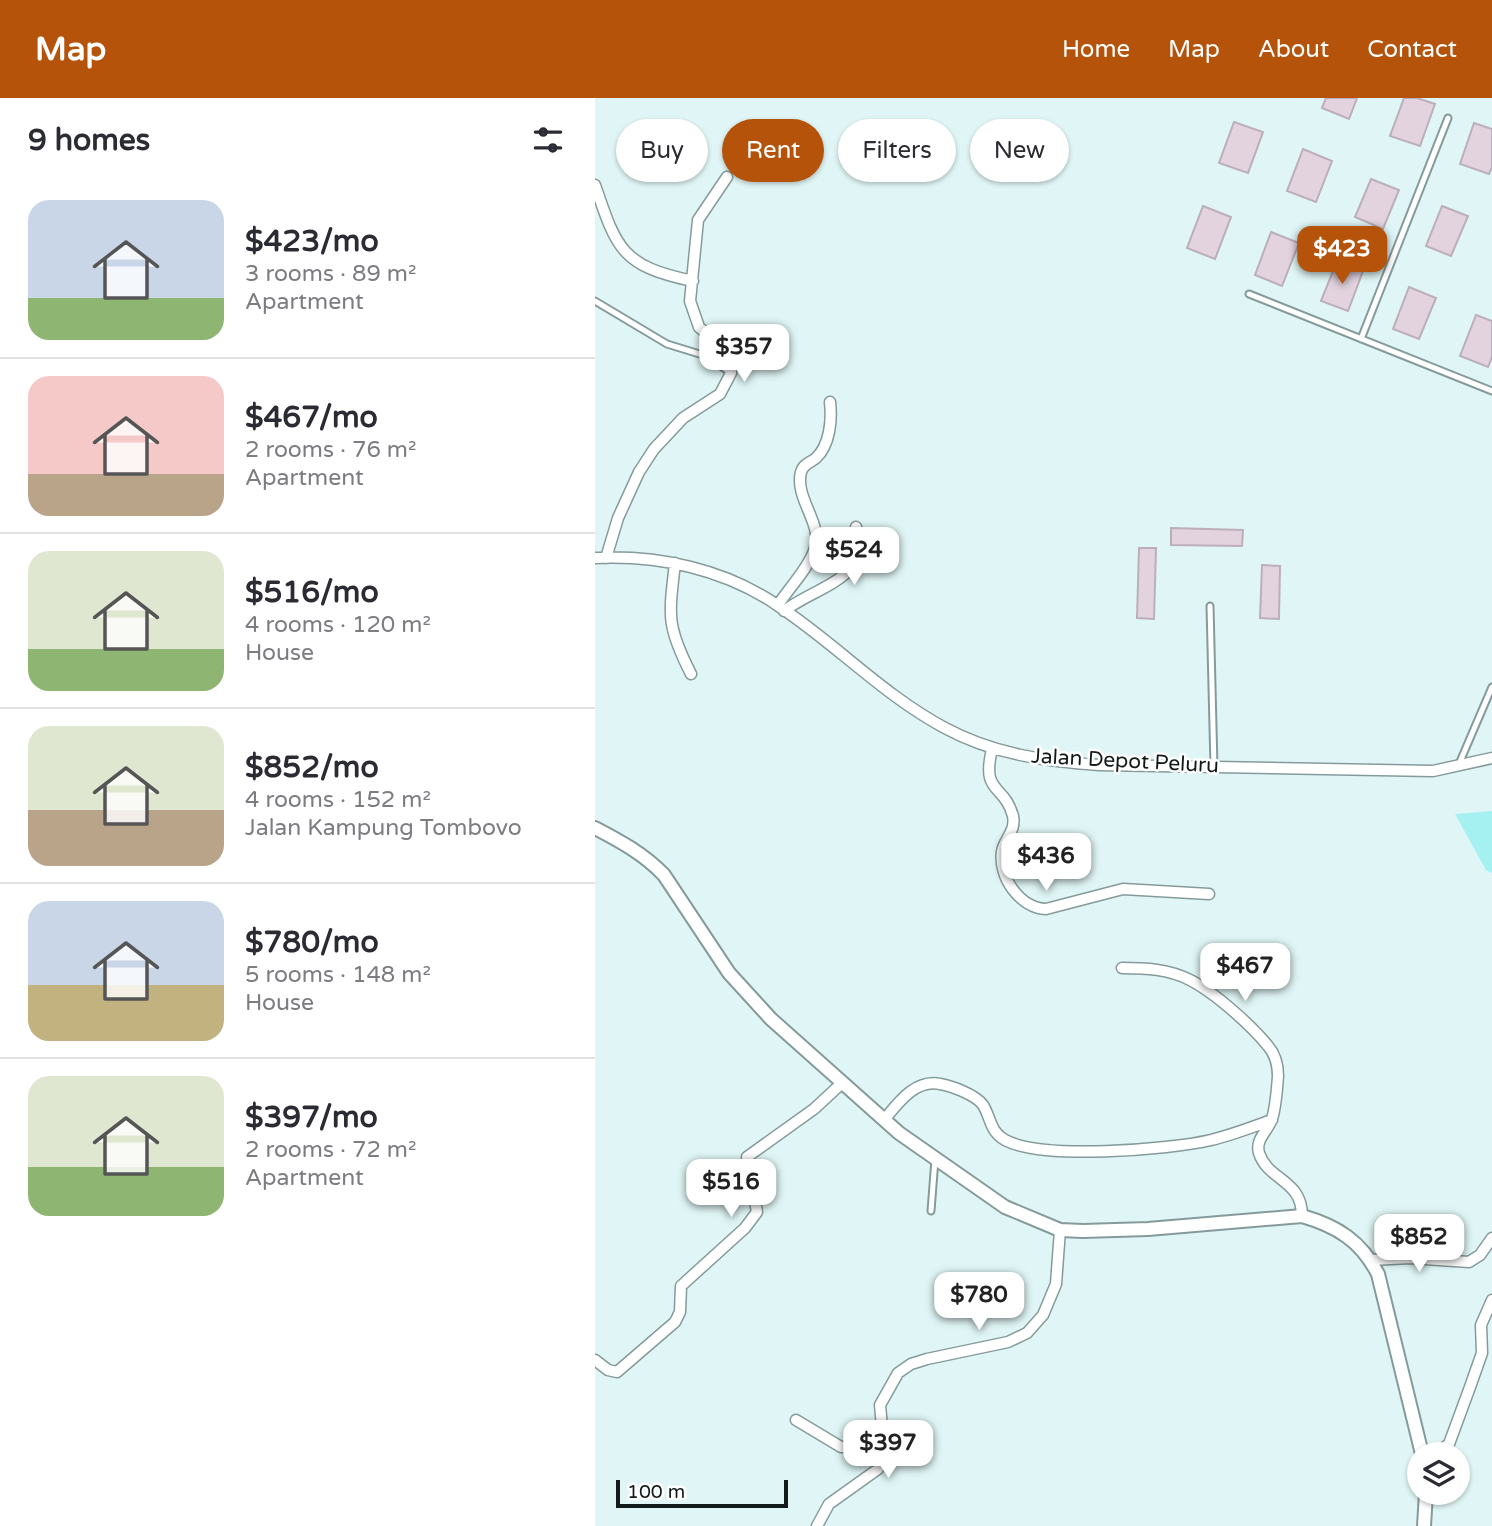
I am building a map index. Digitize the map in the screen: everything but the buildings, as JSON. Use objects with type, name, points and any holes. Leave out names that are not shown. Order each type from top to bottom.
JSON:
[{"type":"street","points":[[601,558],[639,472],[654,449],[683,418],[720,394],[731,373],[731,361],[723,348],[699,327],[690,301],[698,220],[724,182]]},
{"type":"street","points":[[595,185],[623,251],[658,273],[692,281]]},
{"type":"street","points":[[781,608],[814,551],[816,533],[805,503],[800,477],[804,466],[822,451],[829,430],[830,402]]},
{"type":"street","points":[[781,608],[824,587],[851,569],[860,555],[856,527]]},
{"type":"street","name":"Jalan Depot Peluru","points":[[601,558],[693,566],[781,608],[907,705],[945,728],[992,749],[1045,761],[1433,771],[1492,758]]},
{"type":"street","points":[[675,563],[671,632],[691,674]]},
{"type":"street","points":[[992,749],[988,778],[1010,808],[1014,823],[1002,850],[1004,874],[1024,902],[1035,908],[1047,909],[1123,889],[1209,894]]},
{"type":"street","points":[[595,828],[628,845],[658,869],[741,988],[841,1084],[935,1159],[1005,1207],[1060,1230],[1148,1229],[1302,1216],[1351,1238],[1371,1260],[1378,1274],[1419,1442]]},
{"type":"street","points":[[1122,968],[1153,969],[1189,979],[1220,1002],[1269,1046],[1277,1069],[1272,1120],[1258,1145],[1260,1155],[1298,1194],[1302,1203],[1302,1216]]},
{"type":"street","points":[[595,1360],[608,1370],[617,1372],[675,1322],[680,1312],[681,1286],[745,1228],[757,1212],[747,1157],[814,1109],[841,1084]]},
{"type":"street","points":[[884,1120],[910,1092],[928,1084],[939,1084],[977,1100],[1001,1139],[1034,1151],[1179,1145],[1229,1135],[1272,1120]]},
{"type":"street","points":[[817,1526],[829,1504],[878,1469],[884,1449],[880,1405],[898,1373],[911,1364],[927,1359],[1008,1342],[1027,1333],[1043,1315],[1056,1284],[1060,1230]]},
{"type":"street","points":[[1371,1260],[1410,1258],[1469,1262],[1480,1255],[1492,1238]]},
{"type":"street","points":[[1450,1442],[1482,1353],[1481,1325],[1492,1300]]},
{"type":"street","points":[[796,1420],[841,1447],[864,1448],[883,1437]]},
{"type":"street","points":[[1424,1526],[1425,1505]]},
{"type":"lane","points":[[1361,339],[1448,118]]},
{"type":"lane","points":[[1249,294],[1492,391]]},
{"type":"lane","points":[[595,300],[667,344],[706,356],[731,373]]},
{"type":"lane","points":[[1210,606],[1214,767]]},
{"type":"lane","points":[[1457,767],[1492,687]]},
{"type":"lane","points":[[930,1211],[935,1159]]},
{"type":"shaded area","points":[[1492,811],[1492,873],[1486,870],[1455,814]]}]
